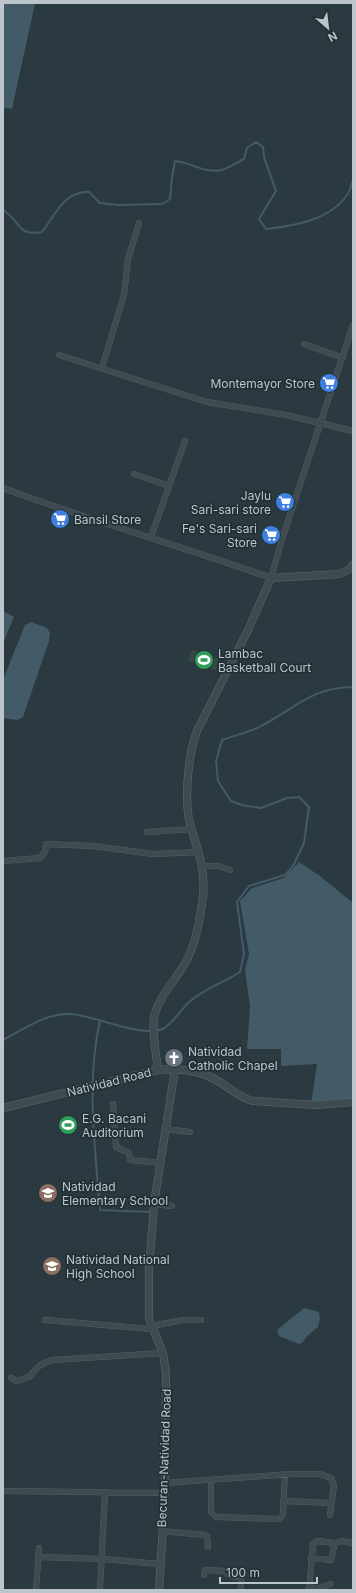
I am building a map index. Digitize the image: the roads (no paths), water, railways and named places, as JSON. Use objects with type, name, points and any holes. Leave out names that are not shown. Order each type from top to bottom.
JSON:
[{"type":"street","points":[[102,368],[124,295],[128,259],[139,223]]},
{"type":"street","points":[[158,1070],[154,1039],[154,1023],[159,1004],[184,966],[192,947],[203,894],[200,852],[189,816],[189,773],[193,742],[205,714],[262,601],[271,578],[283,536],[353,325]]},
{"type":"street","points":[[304,344],[343,358]]},
{"type":"street","points":[[59,355],[207,402],[286,415],[353,431]]},
{"type":"street","points":[[151,537],[185,441]]},
{"type":"street","points":[[134,474],[169,486]]},
{"type":"street","points":[[3,488],[271,578],[340,574],[346,572],[353,565]]},
{"type":"street","points":[[147,832],[192,829]]},
{"type":"street","points":[[3,861],[40,858],[45,852],[46,844],[93,846],[153,854],[200,852]]},
{"type":"street","points":[[202,866],[214,866],[230,870]]},
{"type":"street","points":[[151,1327],[148,1312],[149,1269],[154,1204],[175,1069]]},
{"type":"street","name":"Natividad Road","points":[[3,1108],[158,1070],[175,1069],[192,1071],[210,1076],[246,1100],[315,1105],[353,1102]]},
{"type":"street","points":[[113,1104],[116,1148],[129,1153],[130,1160],[161,1163]]},
{"type":"street","points":[[166,1129],[190,1132]]},
{"type":"street","points":[[154,1204],[172,1206]]},
{"type":"street","points":[[45,1320],[151,1327],[183,1320],[201,1320]]},
{"type":"street","name":"Becuran-Natividad Road","points":[[151,1327],[163,1353],[166,1374],[165,1493],[159,1564],[159,1590]]},
{"type":"street","points":[[11,1378],[17,1381],[29,1377],[40,1365],[58,1358],[163,1353]]},
{"type":"street","points":[[165,1483],[317,1473],[331,1478],[334,1485],[330,1514]]},
{"type":"street","points":[[211,1481],[211,1512],[216,1517],[280,1519],[283,1514],[285,1474]]},
{"type":"street","points":[[3,1491],[165,1493]]},
{"type":"street","points":[[100,1590],[105,1492]]},
{"type":"street","points":[[283,1501],[332,1503]]},
{"type":"street","points":[[162,1531],[205,1535],[207,1536],[208,1547]]},
{"type":"street","points":[[331,1584],[310,1590],[311,1558],[315,1542],[335,1544],[341,1542],[353,1543]]},
{"type":"street","points":[[311,1558],[331,1560],[335,1544]]},
{"type":"street","points":[[36,1590],[39,1548]]},
{"type":"street","points":[[39,1557],[102,1559],[159,1564]]},
{"type":"street","points":[[204,1575],[205,1570],[208,1570],[224,1571],[229,1576],[240,1577],[241,1590]]},
{"type":"water","points":[[3,3],[35,3],[12,109],[3,107]]},
{"type":"water","points":[[3,611],[14,617],[3,643]]},
{"type":"water","points":[[31,622],[47,628],[50,633],[49,641],[23,717],[17,720],[3,718],[3,680],[25,625]]},
{"type":"water","points":[[299,862],[320,876],[353,903],[353,1100],[311,1104],[317,1064],[281,1066],[281,1049],[247,1049],[250,1006],[245,970],[249,954],[240,901],[252,888],[284,878]]},
{"type":"water","points":[[304,1308],[319,1312],[320,1318],[318,1327],[307,1336],[302,1343],[299,1344],[279,1336],[277,1330]]},
{"type":"waterway","points":[[3,210],[9,214],[23,230],[34,233],[42,232],[61,205],[73,195],[81,192],[89,192],[100,203],[118,205],[162,204],[170,199],[175,161],[204,169],[215,171],[221,170],[244,159],[247,148],[256,142],[263,147],[264,157],[276,191],[259,219],[266,229],[299,224],[321,216],[340,204],[348,193],[353,181]]},
{"type":"waterway","points":[[3,1040],[35,1022],[61,1014],[80,1015],[142,1031],[163,1029],[170,1024],[194,998],[240,972],[244,954],[237,902],[249,886],[285,875],[293,866],[304,843],[309,807],[299,797],[287,798],[261,808],[242,805],[231,801],[218,781],[216,761],[222,740],[248,732],[315,695],[339,688],[353,687]]},
{"type":"waterway","points":[[100,1020],[93,1067],[94,1139],[100,1210],[152,1212]]},
{"type":"place","name":"Montemayor Store","points":[[329,383]]},
{"type":"place","name":"Jaylu Sari-sari store","points":[[285,502]]},
{"type":"place","name":"Bansil Store","points":[[60,519]]},
{"type":"place","name":"Fe's Sari-sari Store","points":[[271,535]]},
{"type":"place","name":"Lambac Basketball Court","points":[[204,660]]},
{"type":"place","name":"Natividad Catholic Chapel","points":[[174,1058]]},
{"type":"place","name":"E.G. Bacani Auditorium","points":[[68,1125]]},
{"type":"place","name":"Natividad Elementary School","points":[[48,1193]]},
{"type":"place","name":"Natividad National High School","points":[[52,1266]]}]
